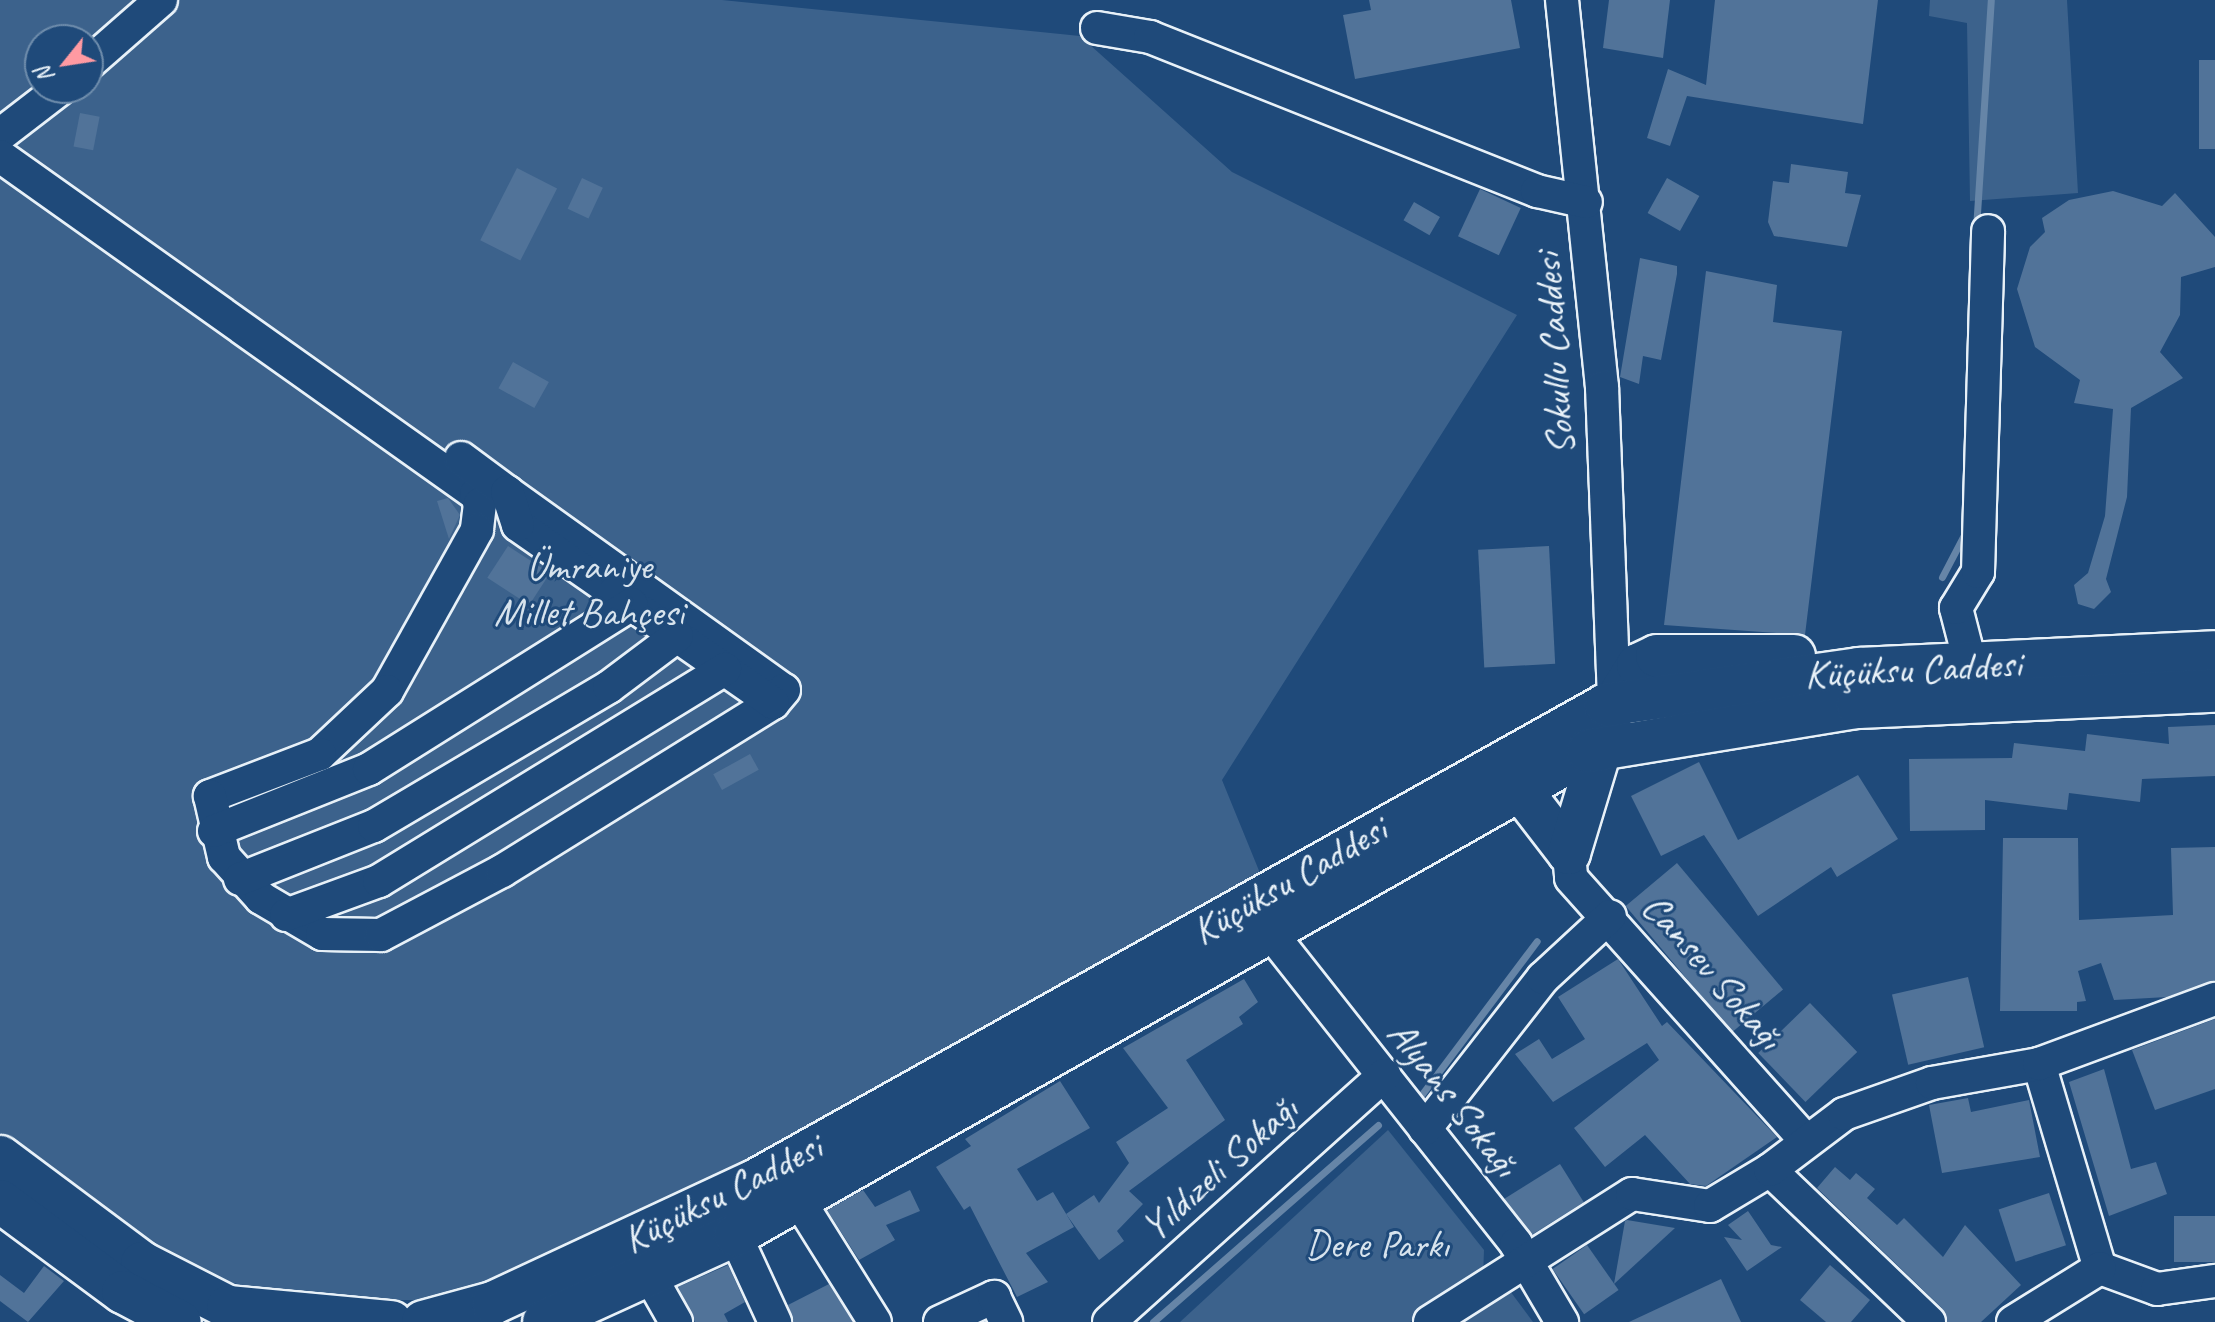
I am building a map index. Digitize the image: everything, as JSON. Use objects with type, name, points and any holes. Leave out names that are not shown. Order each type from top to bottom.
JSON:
[{"type":"main road","name":"Küçüksu Caddesi","points":[[423,1322],[493,1303],[755,1181],[1261,917],[1519,788],[1614,730],[1859,669],[2215,652]]},
{"type":"main road","points":[[1569,853],[1638,665],[1657,656],[1783,653],[1859,669]]},
{"type":"main road","name":"Küçüksu Caddesi","points":[[544,1322],[735,1235],[798,1199],[1261,917],[1530,742],[1614,730],[1858,707],[2215,691]]},
{"type":"main road","points":[[1519,788],[1569,853]]},
{"type":"main road","points":[[0,1157],[142,1263],[228,1307],[391,1322]]},
{"type":"main road","points":[[0,1201],[123,1292],[180,1322]]},
{"type":"street","points":[[104,50],[161,0]]},
{"type":"street","name":"Sokullu Caddesi","points":[[1562,0],[1586,202],[1602,387],[1607,615],[1614,730]]},
{"type":"street","points":[[1097,28],[1150,37],[1537,191],[1586,202]]},
{"type":"street","points":[[1,142],[43,104]]},
{"type":"street","points":[[1,142],[507,492],[784,690],[773,703],[502,871],[381,935],[322,934],[286,915],[240,879],[214,831],[207,805],[214,791],[320,754],[387,691],[477,530],[480,504],[476,494],[1,142]]},
{"type":"street","points":[[1971,666],[1956,608],[1978,572],[1988,231]]},
{"type":"street","points":[[507,492],[518,525],[773,703]]},
{"type":"street","points":[[214,831],[369,769],[632,604]]},
{"type":"street","points":[[1607,615],[1657,656]]},
{"type":"street","points":[[240,879],[374,826],[609,687],[677,636]]},
{"type":"street","points":[[286,915],[379,881],[725,669]]},
{"type":"street","name":"Cansev Sokağı","points":[[1569,853],[1571,878],[1610,916],[1806,1141]]},
{"type":"street","points":[[1425,1129],[1543,978],[1610,916]]},
{"type":"street","name":"Alyans Sokağı","points":[[1261,917],[1527,1263],[1562,1322]]},
{"type":"street","points":[[1430,1322],[1632,1194],[1710,1206],[1770,1170],[1844,1114],[1932,1083],[2039,1064],[2215,999]]},
{"type":"street","points":[[2039,1064],[2100,1268]]},
{"type":"street","name":"Yıldızeli Sokağı","points":[[1109,1322],[1384,1075]]},
{"type":"street","points":[[1770,1170],[1917,1319]]},
{"type":"street","points":[[798,1199],[875,1322]]},
{"type":"street","points":[[735,1235],[775,1322]]},
{"type":"street","points":[[2100,1268],[2157,1289],[2215,1281]]},
{"type":"street","points":[[2013,1322],[2100,1268]]},
{"type":"street","points":[[650,1276],[676,1322]]},
{"type":"street","points":[[940,1322],[994,1297],[1006,1322]]},
{"type":"green space","name":"Ümraniye Millet Bahçesi","points":[[0,0],[722,0],[1080,36],[1232,172],[1517,315],[1222,780],[1262,878],[765,1169],[466,1300],[306,1300],[160,1266],[0,1140]]},
{"type":"green space","points":[[1930,0],[2067,0],[2078,193],[1970,201],[1967,23],[1929,16]]},
{"type":"green space","name":"Dere Parkı","points":[[1388,1130],[1484,1250],[1483,1278],[1410,1322],[1180,1322]]},
{"type":"green space","points":[[1510,1291],[1533,1322],[1458,1322]]},
{"type":"building","points":[[1369,0],[1511,0],[1520,48],[1355,79],[1343,15],[1371,10]]},
{"type":"building","points":[[1609,0],[1670,0],[1663,58],[1603,48]]},
{"type":"building","points":[[1715,0],[1878,0],[1863,124],[1687,96],[1670,146],[1647,138],[1668,69],[1706,85]]},
{"type":"building","points":[[2199,60],[2215,60],[2215,149],[2199,149]]},
{"type":"building","points":[[80,113],[100,117],[93,150],[74,146]]},
{"type":"building","points":[[1791,164],[1848,172],[1845,193],[1861,195],[1847,247],[1774,236],[1768,222],[1773,181],[1789,183]]},
{"type":"building","points":[[517,168],[557,188],[520,261],[480,240]]},
{"type":"building","points":[[582,178],[603,188],[588,219],[568,209]]},
{"type":"building","points":[[1667,178],[1699,196],[1680,231],[1648,213]]},
{"type":"building","points":[[1480,189],[1521,208],[1499,255],[1458,236]]},
{"type":"building","points":[[2113,191],[2162,206],[2175,193],[2215,237],[2215,267],[2181,277],[2180,315],[2160,352],[2183,378],[2131,408],[2127,497],[2106,579],[2111,592],[2094,609],[2078,604],[2074,585],[2088,573],[2105,516],[2113,409],[2074,403],[2080,380],[2035,347],[2017,289],[2030,247],[2045,232],[2042,218],[2069,200]]},
{"type":"building","points":[[1414,202],[1440,217],[1429,235],[1404,220]]},
{"type":"building","points":[[1640,258],[1677,266],[1677,274],[1661,360],[1643,356],[1639,384],[1620,377]]},
{"type":"building","points":[[1706,271],[1777,285],[1773,322],[1842,331],[1805,635],[1664,625]]},
{"type":"building","points":[[513,362],[549,382],[534,408],[498,388]]},
{"type":"building","points":[[448,498],[460,515],[449,539],[437,501]]},
{"type":"building","points":[[508,546],[550,573],[529,605],[487,578]]},
{"type":"building","points":[[1549,546],[1555,664],[1484,668],[1478,550]]},
{"type":"building","points":[[2215,725],[2215,776],[2142,779],[2140,802],[2069,793],[2067,810],[1985,800],[1985,830],[1910,831],[1909,759],[2012,758],[2014,743],[2085,751],[2087,734],[2169,744],[2168,727]]},
{"type":"building","points":[[750,754],[759,770],[722,790],[713,774]]},
{"type":"building","points":[[1699,762],[1738,840],[1858,775],[1898,839],[1837,877],[1831,867],[1758,916],[1704,835],[1661,856],[1631,796]]},
{"type":"building","points":[[2003,838],[2078,838],[2079,920],[2173,915],[2171,848],[2215,847],[2215,980],[2167,997],[2114,1000],[2101,963],[2078,971],[2086,1001],[2077,1002],[2077,1011],[2000,1011]]},
{"type":"building","points":[[1677,863],[1783,989],[1732,1032],[1626,906]]},
{"type":"building","points":[[1618,959],[1662,1026],[1667,1022],[1777,1137],[1706,1186],[1690,1184],[1645,1135],[1605,1167],[1574,1128],[1659,1060],[1647,1043],[1553,1102],[1515,1054],[1539,1039],[1552,1059],[1585,1039],[1558,997]]},
{"type":"building","points":[[1968,977],[1984,1047],[1908,1065],[1892,995]]},
{"type":"building","points":[[1244,979],[1258,1002],[1239,1017],[1243,1024],[1186,1060],[1225,1120],[1129,1191],[1143,1204],[1117,1231],[1124,1241],[1099,1260],[1066,1214],[1094,1195],[1099,1203],[1129,1163],[1116,1142],[1168,1108],[1123,1048]]},
{"type":"building","points":[[1810,1003],[1857,1052],[1805,1102],[1758,1053]]},
{"type":"building","points":[[2215,1019],[2215,1089],[2155,1110],[2132,1050]]},
{"type":"building","points":[[2104,1069],[2131,1169],[2156,1162],[2167,1194],[2109,1216],[2069,1082]]},
{"type":"building","points":[[1060,1081],[1090,1128],[1017,1169],[1037,1201],[1053,1192],[1074,1227],[1026,1253],[1048,1282],[1017,1297],[970,1206],[964,1210],[936,1167],[971,1146],[965,1139]]},
{"type":"building","points":[[1968,1098],[1971,1112],[2029,1100],[2040,1157],[1942,1173],[1929,1105]]},
{"type":"building","points":[[1560,1164],[1584,1202],[1528,1237],[1504,1199]]},
{"type":"building","points":[[1835,1167],[1850,1180],[1856,1173],[1875,1189],[1867,1198],[1897,1225],[1904,1218],[1943,1257],[1965,1225],[2021,1285],[1981,1322],[1947,1322],[1942,1308],[1817,1188]]},
{"type":"building","points":[[863,1190],[875,1207],[910,1190],[920,1211],[886,1225],[895,1240],[859,1260],[827,1210]]},
{"type":"building","points":[[2049,1193],[2066,1245],[2016,1262],[1999,1209]]},
{"type":"building","points":[[1748,1211],[1771,1245],[1782,1247],[1747,1271],[1724,1237],[1742,1240],[1728,1225]]},
{"type":"building","points":[[2174,1216],[2215,1216],[2215,1262],[2174,1262]]},
{"type":"building","points":[[1625,1221],[1675,1228],[1614,1284]]},
{"type":"building","points":[[1587,1245],[1619,1290],[1584,1314],[1553,1269]]},
{"type":"building","points":[[728,1265],[745,1302],[724,1314],[728,1322],[695,1322],[678,1287]]},
{"type":"building","points":[[1830,1265],[1870,1300],[1851,1322],[1826,1322],[1800,1300]]},
{"type":"building","points":[[44,1266],[64,1281],[28,1322],[0,1301],[0,1275],[24,1293]]},
{"type":"building","points":[[1721,1279],[1741,1322],[1629,1322]]},
{"type":"building","points":[[829,1284],[853,1322],[794,1322],[788,1305]]},
{"type":"waterway","points":[[1976,229],[1991,0]]},
{"type":"waterway","points":[[1942,577],[1965,533]]},
{"type":"waterway","points":[[1422,1094],[1537,941]]},
{"type":"waterway","points":[[1153,1322],[1378,1125]]}]
